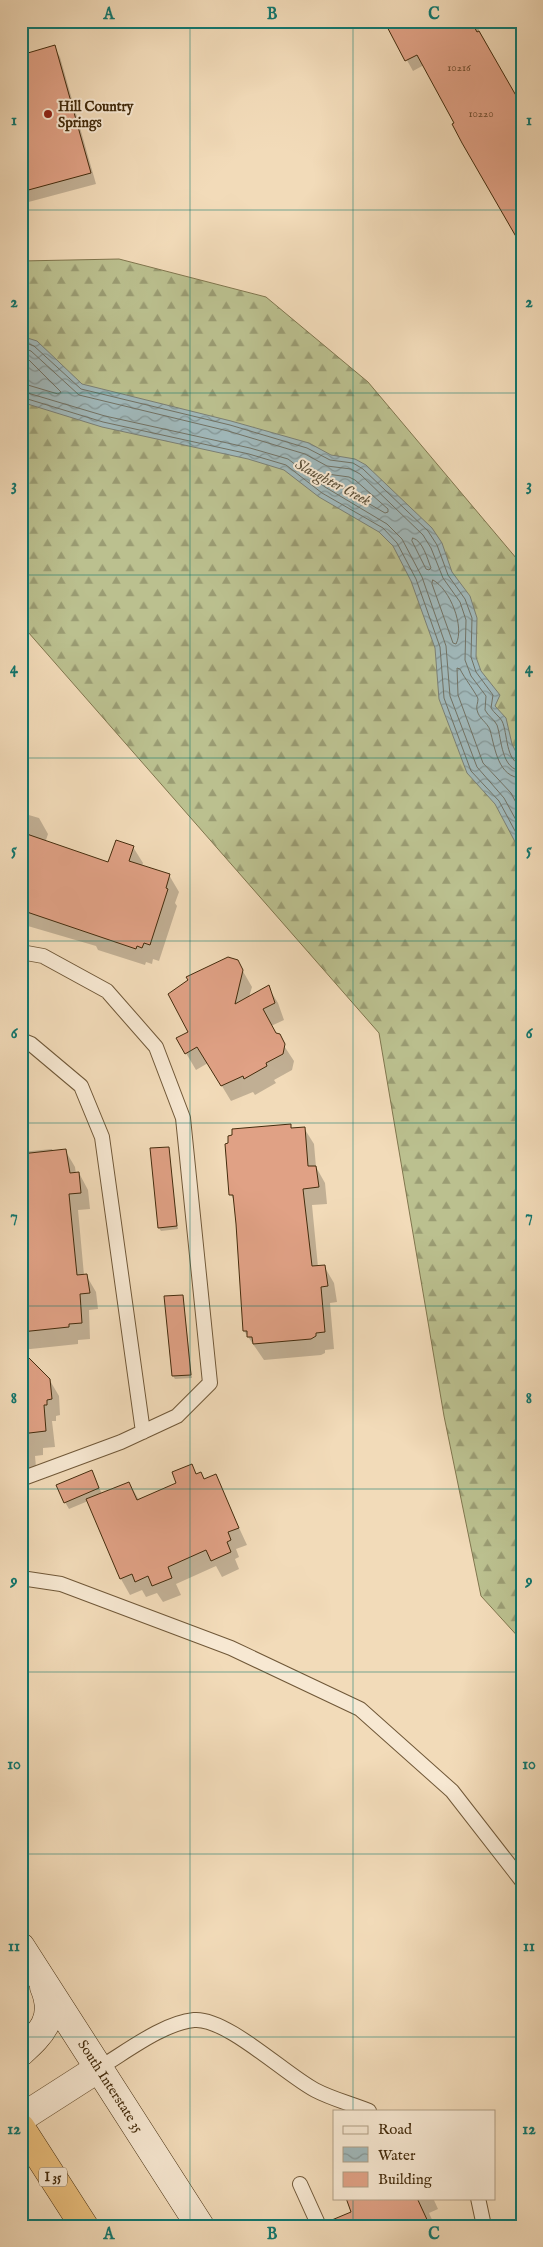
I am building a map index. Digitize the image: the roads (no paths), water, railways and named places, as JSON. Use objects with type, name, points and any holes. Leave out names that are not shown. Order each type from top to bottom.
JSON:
[{"type":"highway","name":"I 35","points":[[21,2128],[84,2226]]},
{"type":"main road","points":[[25,1953],[46,1990],[49,2008],[48,2022],[31,2043]]},
{"type":"main road","name":"South Interstate 35","points":[[25,1953],[93,2071],[200,2226]]},
{"type":"main road","points":[[21,2118],[93,2071]]},
{"type":"lane","points":[[21,952],[43,956],[107,991],[156,1047],[183,1118],[210,1383],[177,1416],[143,1432],[21,1479]]},
{"type":"lane","points":[[21,1040],[31,1044],[81,1086],[102,1137],[143,1432]]},
{"type":"lane","points":[[21,1578],[61,1584],[231,1648],[360,1709],[452,1791],[522,1881]]},
{"type":"lane","points":[[93,2071],[178,2023],[196,2020],[214,2024],[230,2033],[315,2090],[366,2110]]},
{"type":"lane","points":[[300,2184],[318,2226]]},
{"type":"lane","points":[[478,2200],[484,2226]]},
{"type":"water","name":"Slaughter Creek","points":[[21,336],[37,341],[82,384],[231,421],[309,443],[331,455],[355,459],[366,465],[432,528],[442,543],[452,572],[470,596],[477,618],[476,657],[481,671],[500,695],[495,706],[506,718],[512,744],[522,764],[522,855],[495,804],[467,773],[439,699],[435,648],[411,581],[393,546],[379,532],[319,497],[284,470],[248,459],[102,427],[21,402]]},
{"type":"place","name":"Hill Country Springs","points":[[48,114]]}]
